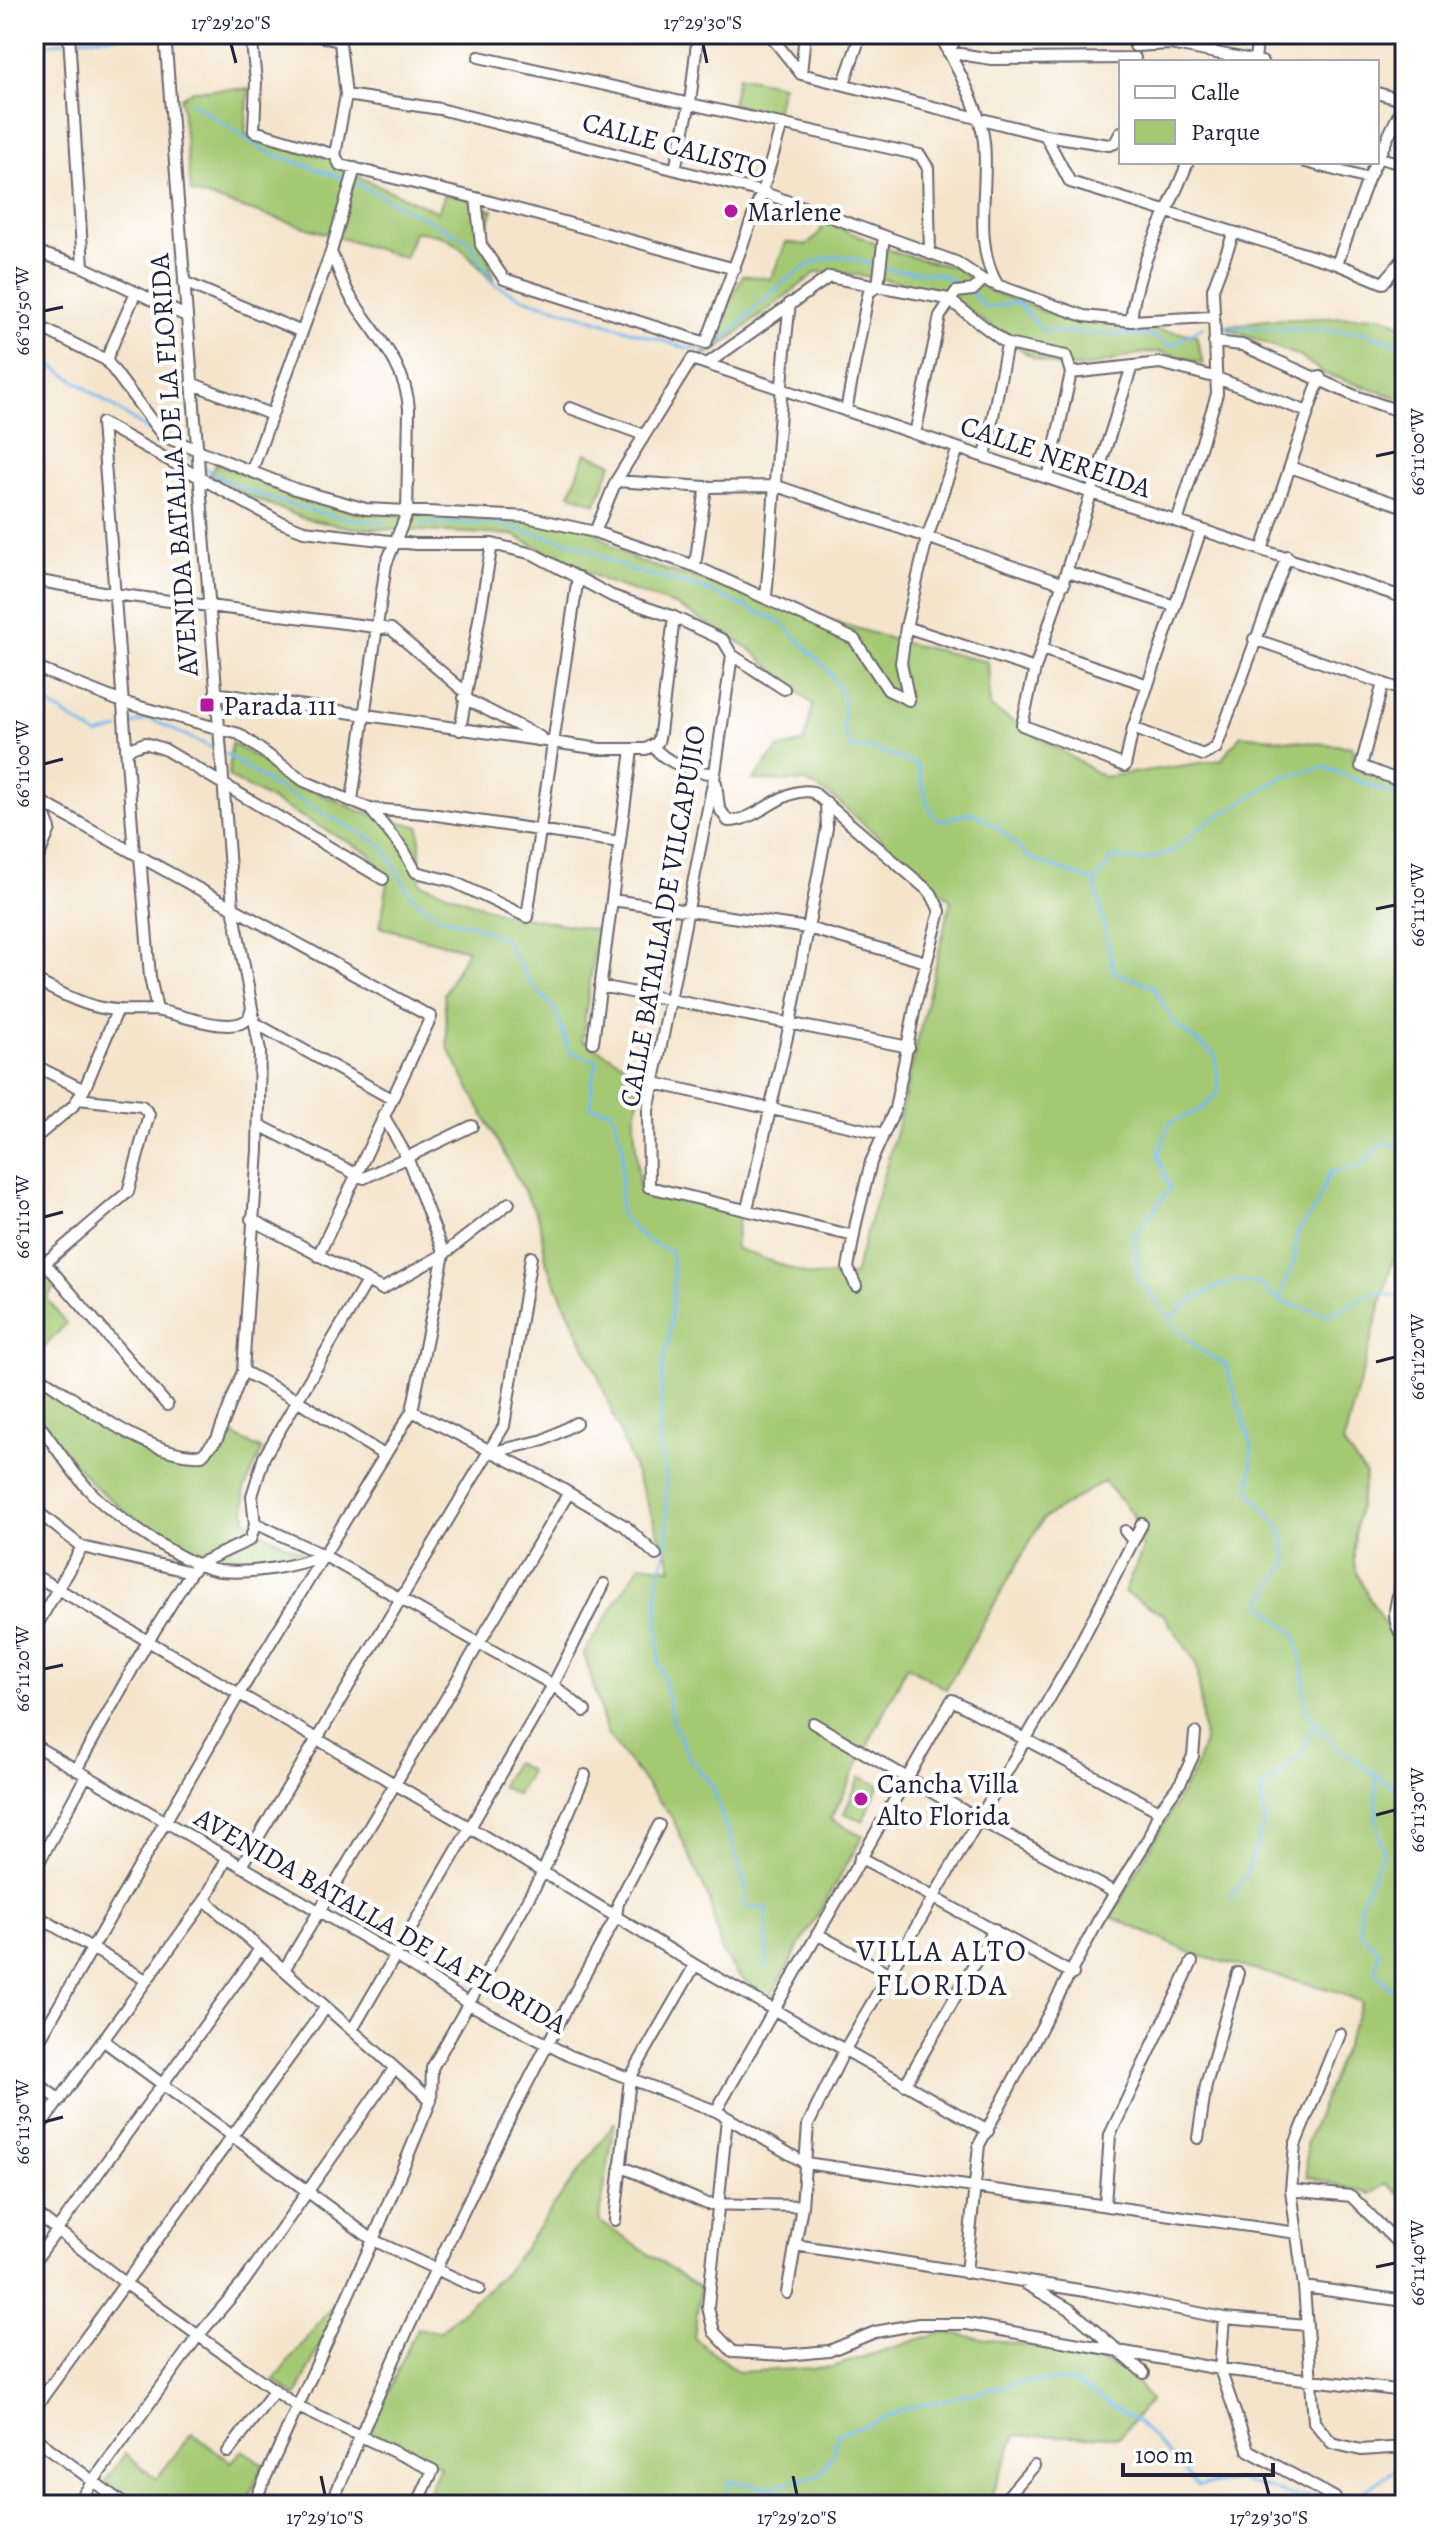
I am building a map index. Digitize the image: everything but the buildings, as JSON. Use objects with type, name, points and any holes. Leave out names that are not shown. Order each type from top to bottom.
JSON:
[{"type":"street","points":[[69,34],[83,267]]},
{"type":"street","name":"AVENIDA BATALLA DE LA FLORIDA","points":[[34,1373],[156,1446],[191,1456],[202,1455],[217,1439],[243,1371],[259,1125],[260,1051],[233,907],[165,34]]},
{"type":"street","points":[[251,34],[256,81],[254,131],[335,155]]},
{"type":"street","points":[[310,34],[339,37],[346,95],[335,155],[340,165],[476,198],[735,269]]},
{"type":"street","points":[[675,169],[690,103],[698,34]]},
{"type":"street","points":[[769,34],[801,74],[1045,135],[1109,145],[1115,143],[1119,136]]},
{"type":"street","points":[[801,74],[805,34]]},
{"type":"street","points":[[844,83],[861,34]]},
{"type":"street","points":[[940,34],[978,119],[983,140],[985,252],[998,286]]},
{"type":"street","points":[[948,52],[959,34]]},
{"type":"street","points":[[1258,34],[1258,60]]},
{"type":"street","points":[[948,52],[991,59],[1135,50],[1170,44],[1253,60]]},
{"type":"street","points":[[479,57],[925,159],[930,254]]},
{"type":"street","points":[[1379,94],[1405,101],[1380,158],[1405,165]]},
{"type":"street","name":"CALLE CALISTO","points":[[346,95],[440,109],[762,192],[956,262],[983,280],[1056,309],[1131,321],[1212,317]]},
{"type":"street","points":[[476,198],[481,245],[504,279],[706,343],[762,192],[782,124]]},
{"type":"street","points":[[1045,135],[1070,182],[1233,235],[1337,264],[1383,283],[1405,257]]},
{"type":"street","points":[[1131,321],[1149,244],[1167,213],[1187,164]]},
{"type":"street","points":[[1313,164],[1368,179]]},
{"type":"street","points":[[1337,264],[1368,179],[1377,164]]},
{"type":"street","points":[[252,470],[331,252],[355,168]]},
{"type":"street","points":[[1177,522],[1207,437],[1217,394],[1213,289],[1233,235]]},
{"type":"street","points":[[846,411],[869,292],[878,286],[884,236]]},
{"type":"street","points":[[331,252],[351,296],[395,360],[408,392],[407,513],[386,564],[352,800]]},
{"type":"street","points":[[40,253],[83,267],[186,316]]},
{"type":"street","points":[[707,364],[829,277],[948,299],[1007,344],[1066,356],[1071,373],[1048,478]]},
{"type":"street","points":[[915,434],[940,316],[948,299],[956,292],[973,290],[983,280]]},
{"type":"street","points":[[184,282],[302,332]]},
{"type":"street","points":[[106,360],[136,292]]},
{"type":"street","points":[[766,596],[777,486],[779,388],[790,303]]},
{"type":"street","points":[[34,324],[106,360],[163,436],[295,489],[366,509],[407,513],[502,513],[595,532],[695,566],[854,639],[888,690],[909,700],[901,663],[906,627],[927,538],[958,448]]},
{"type":"street","points":[[1214,342],[1242,345],[1320,377],[1355,396],[1405,413]]},
{"type":"street","points":[[985,457],[1007,344]]},
{"type":"street","name":"CALLE NEREIDA","points":[[644,435],[692,359],[1405,598]]},
{"type":"street","points":[[1071,373],[1131,369],[1160,363],[1214,377],[1308,412]]},
{"type":"street","points":[[1131,369],[1035,669],[1022,725],[1125,766],[1133,728],[1201,530]]},
{"type":"street","points":[[1262,550],[1320,377]]},
{"type":"street","points":[[191,383],[272,415]]},
{"type":"street","points":[[570,408],[644,435],[616,481],[595,532]]},
{"type":"street","points":[[157,1010],[150,977],[126,750],[102,423],[304,531],[396,541],[492,544],[533,554],[612,596],[674,617],[723,640],[732,655],[784,689]]},
{"type":"street","points":[[1290,467],[1405,507]]},
{"type":"street","points":[[616,481],[706,487],[777,486],[1064,584]]},
{"type":"street","points":[[695,566],[706,487]]},
{"type":"street","points":[[460,730],[492,544]]},
{"type":"street","points":[[1133,728],[1203,755],[1216,748],[1287,556]]},
{"type":"street","points":[[1068,572],[1175,606]]},
{"type":"street","points":[[370,809],[403,849],[416,872],[452,881],[527,917],[578,577]]},
{"type":"street","points":[[34,580],[114,594],[391,629],[464,695],[553,743]]},
{"type":"street","points":[[653,746],[660,733],[674,617]]},
{"type":"street","points":[[906,627],[1035,669]]},
{"type":"street","points":[[1254,639],[1405,691]]},
{"type":"street","points":[[1042,649],[1148,685]]},
{"type":"street","name":"CALLE BATALLA DE VILCAPUJIO","points":[[732,655],[715,773],[648,1111],[649,1187],[747,1209]]},
{"type":"street","points":[[34,667],[122,702],[239,734],[261,753],[323,791],[370,809],[423,813],[620,842]]},
{"type":"street","points":[[1383,683],[1361,766],[1405,783]]},
{"type":"street","points":[[215,693],[553,743],[632,750],[653,746]]},
{"type":"street","points":[[126,750],[138,744],[153,745],[222,781],[245,799],[383,879]]},
{"type":"street","points":[[653,746],[661,756],[677,761],[691,772],[715,773],[719,808],[728,821],[741,820],[797,792],[813,792],[937,901],[939,925],[926,962],[895,1109],[871,1162],[854,1236],[848,1268],[856,1286]]},
{"type":"street","points":[[593,1042],[632,750]]},
{"type":"street","points":[[37,800],[431,1017],[390,1098],[318,1256]]},
{"type":"street","points":[[34,867],[50,829],[37,800]]},
{"type":"street","points":[[826,802],[827,828],[790,1024],[768,1108],[747,1209],[854,1236]]},
{"type":"street","points":[[612,900],[808,928],[926,962]]},
{"type":"street","points":[[34,980],[94,1007],[117,1011],[157,1010],[188,1020],[238,1024],[249,1018],[253,1007]]},
{"type":"street","points":[[600,986],[909,1047]]},
{"type":"street","points":[[34,1139],[81,1094],[117,1011]]},
{"type":"street","points":[[257,1024],[390,1098]]},
{"type":"street","points":[[34,1065],[81,1094],[142,1106],[149,1114],[128,1192],[45,1263]]},
{"type":"street","points":[[654,1083],[884,1134]]},
{"type":"street","points":[[34,2049],[239,1694],[412,1411],[444,1254],[407,1157],[383,1115]]},
{"type":"street","points":[[259,1125],[364,1178],[472,1126]]},
{"type":"street","points":[[251,1219],[382,1289],[444,1254],[509,1203]]},
{"type":"street","points":[[34,1250],[167,1405]]},
{"type":"street","points":[[241,1866],[504,1426],[531,1257]]},
{"type":"street","points":[[34,1871],[148,1641],[191,1572],[200,1563],[250,1540],[255,1523],[252,1496],[256,1477],[366,1283]]},
{"type":"street","points":[[243,1371],[297,1400],[384,1455]]},
{"type":"street","points":[[412,1411],[489,1453],[540,1476],[625,1526],[656,1555]]},
{"type":"street","points":[[34,1418],[90,1492],[139,1532],[200,1563],[217,1571],[279,1567],[323,1555]]},
{"type":"street","points":[[489,1453],[544,1440],[576,1423]]},
{"type":"street","points":[[284,1970],[568,1494]]},
{"type":"street","points":[[34,1509],[82,1547],[191,1572]]},
{"type":"street","points":[[255,1523],[323,1555],[553,1685],[585,1711]]},
{"type":"street","points":[[787,2293],[802,2206],[808,2125],[844,2051],[1070,1663],[1142,1524]]},
{"type":"street","points":[[1125,1531],[1133,1541]]},
{"type":"street","points":[[34,1630],[82,1547]]},
{"type":"street","points":[[1405,1571],[1394,1620],[1396,1629],[1405,1639]]},
{"type":"street","points":[[34,1575],[469,1827],[695,1965],[988,2131]]},
{"type":"street","points":[[352,2030],[553,1685],[604,1584]]},
{"type":"street","points":[[716,2111],[952,1700],[1159,1811]]},
{"type":"street","points":[[813,1723],[978,1819],[1114,1892]]},
{"type":"street","points":[[966,2273],[979,2145],[1073,1974],[1114,1892],[1149,1837],[1159,1811],[1181,1782],[1193,1756],[1195,1733]]},
{"type":"street","name":"AVENIDA BATALLA DE LA FLORIDA","points":[[34,1745],[394,1955],[471,2005],[546,2045],[716,2111],[805,2163]]},
{"type":"street","points":[[253,2505],[373,2240],[431,2100],[432,2068],[471,2005],[542,1874],[585,1775]]},
{"type":"street","points":[[331,2505],[438,2269],[546,2045],[616,1917],[618,1903],[659,1825]]},
{"type":"street","points":[[860,1857],[1073,1974]]},
{"type":"street","points":[[34,2135],[205,1900],[227,1858]]},
{"type":"street","points":[[205,1900],[431,2100]]},
{"type":"street","points":[[34,1914],[146,1980]]},
{"type":"street","points":[[905,2085],[994,1929]]},
{"type":"street","points":[[817,1934],[890,1974]]},
{"type":"street","points":[[34,2262],[260,1949]]},
{"type":"street","points":[[1105,2204],[1110,2135],[1192,1962]]},
{"type":"street","points":[[615,2220],[630,2078],[695,1965]]},
{"type":"street","points":[[1198,2138],[1206,2085],[1238,1973]]},
{"type":"street","points":[[34,2409],[326,2007]]},
{"type":"street","points":[[1340,2034],[1295,2145],[1291,2190],[1304,2287],[1314,2422],[1332,2443],[1361,2450],[1405,2447]]},
{"type":"street","points":[[104,2041],[373,2240],[479,2289]]},
{"type":"street","points":[[76,2505],[198,2336],[243,2283],[394,2069]]},
{"type":"street","points":[[35,2083],[60,2100]]},
{"type":"street","points":[[727,2118],[708,2307],[714,2332],[733,2352],[784,2355],[829,2351],[875,2332],[919,2324],[967,2324],[1220,2369],[1405,2391]]},
{"type":"street","points":[[805,2163],[1297,2233]]},
{"type":"street","points":[[620,2166],[707,2204],[802,2206]]},
{"type":"street","points":[[1291,2190],[1351,2196],[1405,2250]]},
{"type":"street","points":[[34,2212],[125,2283],[298,2407],[433,2470],[417,2505]]},
{"type":"street","points":[[795,2245],[1021,2281],[1224,2318],[1307,2325]]},
{"type":"street","points":[[1021,2281],[1071,2310],[1144,2373]]},
{"type":"street","points":[[1304,2287],[1405,2301]]},
{"type":"street","points":[[1224,2318],[1220,2369],[1248,2450],[1335,2498],[1328,2505]]},
{"type":"street","points":[[228,2452],[275,2390]]},
{"type":"street","points":[[34,2437],[125,2505]]},
{"type":"street","points":[[1000,2505],[1034,2466]]},
{"type":"green space","points":[[738,76],[782,85],[776,113],[732,104]]},
{"type":"green space","points":[[249,89],[245,133],[261,142],[329,158],[336,167],[438,212],[445,194],[493,210],[484,237],[494,284],[460,247],[440,236],[414,232],[405,258],[191,192],[181,98],[192,90]]},
{"type":"green space","points":[[825,221],[896,253],[956,268],[988,290],[1053,315],[1196,335],[1203,364],[1161,352],[1085,367],[1058,366],[1032,357],[960,305],[927,290],[872,277],[817,272],[714,351],[703,355],[743,275],[771,279],[786,242],[807,245],[819,234]]},
{"type":"green space","points":[[1382,316],[1405,326],[1405,400],[1325,374],[1299,356],[1223,327],[1265,320]]},
{"type":"green space","points":[[586,453],[612,463],[596,504],[570,494]]},
{"type":"green space","points":[[216,463],[301,497],[354,511],[409,514],[518,512],[572,520],[588,527],[626,555],[646,564],[901,642],[988,662],[990,707],[1104,777],[1221,760],[1241,735],[1353,747],[1355,768],[1405,786],[1405,1227],[1402,1226],[1343,1444],[1366,1475],[1357,1518],[1356,1570],[1375,1608],[1405,1653],[1405,2200],[1387,2184],[1370,2194],[1307,2176],[1306,2145],[1362,2002],[1332,1990],[1196,1955],[1111,1917],[1195,1769],[1204,1741],[1197,1664],[1164,1615],[1124,1592],[1143,1549],[1132,1513],[1104,1481],[1043,1519],[946,1689],[907,1666],[831,1819],[863,1836],[769,1999],[736,1973],[721,1949],[709,1899],[673,1819],[607,1734],[584,1653],[640,1564],[672,1568],[597,1373],[547,1265],[539,1219],[448,1048],[444,994],[467,950],[380,927],[388,882],[370,854],[229,777],[231,743],[308,788],[357,810],[420,827],[420,883],[501,913],[597,930],[582,1040],[642,1074],[634,1124],[640,1194],[740,1210],[735,1248],[811,1276],[854,1275],[895,1136],[951,900],[835,799],[807,782],[753,780],[778,749],[804,742],[813,705],[749,648],[677,606],[605,581],[513,535],[353,528],[305,519],[207,479]]},
{"type":"green space","points":[[34,1257],[57,1285],[47,1298],[66,1324],[34,1357]]},
{"type":"green space","points":[[34,1380],[135,1446],[176,1465],[191,1468],[205,1465],[230,1433],[262,1450],[244,1490],[246,1519],[265,1534],[307,1555],[233,1564],[192,1551],[131,1516],[92,1484],[34,1415]]},
{"type":"green space","points":[[514,1762],[530,1771],[517,1795],[501,1786]]},
{"type":"green space","name":"Cancha Villa Alto Florida","points":[[860,1777],[879,1785],[863,1821],[844,1813]]},
{"type":"green space","points":[[615,2122],[599,2221],[700,2288],[694,2338],[738,2372],[832,2367],[942,2332],[1080,2354],[1131,2373],[1150,2401],[1119,2437],[1016,2435],[987,2505],[423,2505],[440,2466],[369,2433],[417,2328],[439,2332],[505,2273]]},
{"type":"green space","points":[[345,2289],[296,2397],[274,2380]]},
{"type":"green space","points":[[192,2433],[231,2462],[243,2450],[264,2465],[245,2505],[137,2505],[105,2482],[125,2454],[156,2479]]},
{"type":"waterway","points":[[76,39],[152,34]]},
{"type":"waterway","points":[[34,46],[63,42]]},
{"type":"waterway","points":[[190,101],[267,152],[346,179]]},
{"type":"waterway","points":[[357,184],[468,240],[494,284],[520,297],[686,348],[713,350],[774,291],[810,265],[827,258],[844,257],[875,266]]},
{"type":"waterway","points":[[886,269],[939,274],[966,288]]},
{"type":"waterway","points":[[972,293],[986,308],[1017,302],[1043,331],[1155,336],[1170,346],[1204,326]]},
{"type":"waterway","points":[[1222,327],[1363,332],[1405,347]]},
{"type":"waterway","points":[[34,353],[189,458]]},
{"type":"waterway","points":[[206,469],[245,489],[293,506],[342,517],[385,522]]},
{"type":"waterway","points":[[420,524],[493,523],[577,544],[630,570],[704,589],[781,622],[828,670],[844,699],[843,729],[852,749],[874,749],[917,765],[930,811],[941,821],[971,812],[999,828],[1029,858],[1095,882],[1114,972],[1153,986],[1175,1024],[1215,1055],[1219,1091],[1202,1109],[1170,1123],[1158,1155],[1170,1189],[1134,1236],[1138,1277],[1169,1319],[1198,1349],[1226,1365],[1252,1447],[1250,1492],[1281,1529],[1288,1561],[1261,1604],[1295,1634],[1303,1666],[1306,1712],[1339,1749],[1405,1796]]},
{"type":"waterway","points":[[34,695],[97,735],[119,729]]},
{"type":"waterway","points":[[129,725],[150,719],[219,751]]},
{"type":"waterway","points":[[226,754],[272,785],[382,845],[411,895],[438,916],[472,925],[504,939],[529,980],[555,1010],[570,1052],[598,1061],[592,1080],[591,1107],[612,1110],[623,1146],[620,1213],[643,1238],[671,1252],[674,1283],[669,1339],[663,1364],[659,1448],[665,1473],[668,1539],[657,1587],[659,1661],[674,1725],[690,1759],[713,1787],[745,1884],[746,1907],[766,1908],[767,1966]]},
{"type":"waterway","points":[[1095,882],[1113,857],[1143,861],[1173,851],[1199,828],[1283,777],[1324,767],[1405,799]]},
{"type":"waterway","points":[[1279,1299],[1294,1261],[1297,1233],[1317,1205],[1329,1173],[1358,1167],[1383,1143],[1405,1147]]},
{"type":"waterway","points":[[1170,1318],[1200,1296],[1236,1282],[1260,1285],[1280,1301],[1328,1315],[1375,1292],[1405,1298]]},
{"type":"waterway","points":[[1230,1899],[1245,1877],[1265,1822],[1261,1790],[1301,1754],[1315,1725]]},
{"type":"waterway","points":[[1376,1773],[1376,1820],[1383,1852],[1360,1904],[1360,1932],[1379,1950],[1376,1972],[1390,1988],[1405,1997]]},
{"type":"waterway","points":[[724,2505],[729,2481],[769,2487],[821,2475],[833,2453],[838,2433],[866,2426],[905,2409],[1022,2382],[1072,2381],[1139,2423],[1198,2486],[1238,2480],[1298,2497],[1328,2498]]},
{"type":"waterway","points":[[1340,2498],[1355,2498],[1405,2463]]},
{"type":"place","name":"Marlene","points":[[731,211]]},
{"type":"place","name":"Parada 111","points":[[207,705]]},
{"type":"place","name":"Cancha Villa Alto Florida","points":[[861,1799]]},
{"type":"district","name":"VILLA ALTO FLORIDA","points":[[942,1968]]}]
